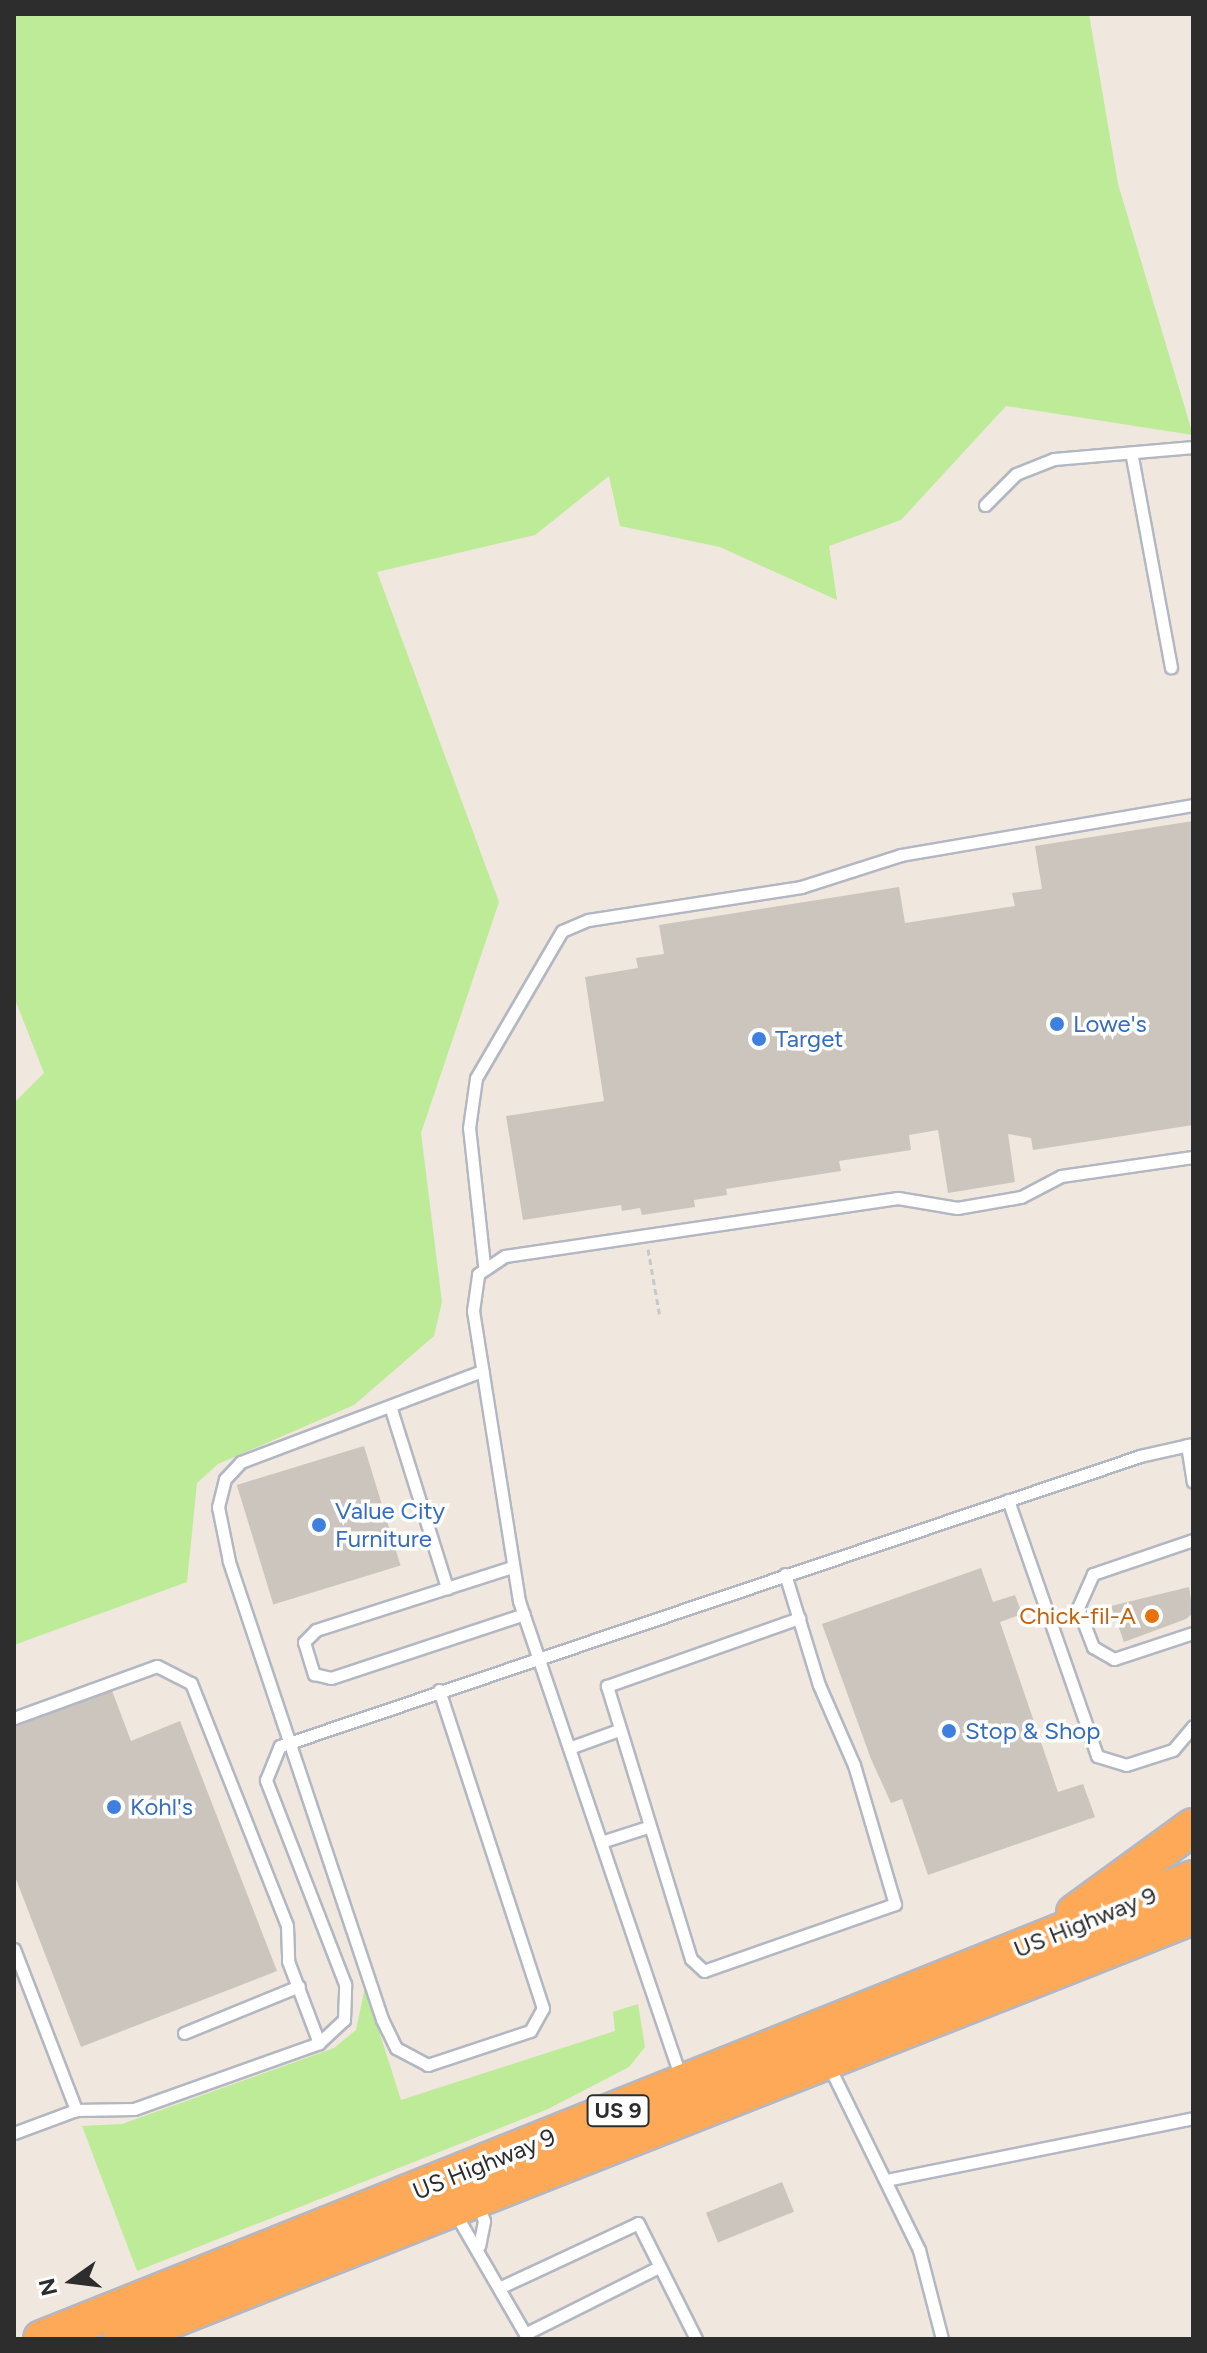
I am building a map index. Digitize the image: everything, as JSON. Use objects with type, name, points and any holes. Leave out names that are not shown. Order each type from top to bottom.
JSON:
[{"type":"highway","points":[[1056,1952],[1193,1827]]},
{"type":"highway","name":"US Highway 9","points":[[122,2339],[827,2062],[1056,1952],[1193,1879]]},
{"type":"highway","name":"US Highway 9","points":[[42,2339],[683,2086],[1056,1952],[1193,1916]]},
{"type":"highway","points":[[1056,1952],[1193,1942]]},
{"type":"lane","points":[[985,505],[1016,474],[1054,459],[1132,457],[1193,447]]},
{"type":"lane","points":[[1132,457],[1171,667]]},
{"type":"lane","points":[[683,2086],[524,1614],[512,1567],[473,1301],[484,1265],[469,1128],[476,1078],[562,931],[588,920],[801,887],[901,855],[1193,805]]},
{"type":"lane","points":[[484,1265],[651,1235],[903,1198],[957,1208],[1021,1197],[1061,1176],[1193,1157]]},
{"type":"lane","points":[[439,1690],[540,1993],[542,2015],[530,2031],[428,2065],[396,2048],[220,1530],[220,1491],[241,1462],[391,1409],[482,1371]]},
{"type":"lane","points":[[391,1409],[447,1588]]},
{"type":"lane","points":[[14,2133],[76,2110],[134,2109],[319,2043],[344,2020],[348,1997],[266,1780],[272,1755],[291,1740],[1008,1500],[1190,1445],[1193,1482]]},
{"type":"lane","points":[[1008,1500],[1097,1756],[1126,1765],[1173,1750],[1193,1726]]},
{"type":"lane","points":[[1193,1540],[1093,1574],[1078,1608],[1093,1647],[1114,1659],[1193,1633]]},
{"type":"lane","points":[[512,1567],[306,1636],[314,1674],[331,1678],[524,1614]]},
{"type":"lane","points":[[785,1574],[854,1765],[895,1904],[704,1971],[691,1959],[606,1693],[611,1681],[799,1618]]},
{"type":"lane","points":[[14,1718],[157,1666],[175,1672],[191,1683],[287,1926],[299,1986],[319,2043]]},
{"type":"lane","points":[[569,1748],[616,1731]]},
{"type":"lane","points":[[601,1842],[648,1827]]},
{"type":"lane","points":[[14,1949],[76,2110]]},
{"type":"lane","points":[[184,2033],[299,1986]]},
{"type":"lane","points":[[827,2062],[886,2180],[927,2273],[942,2339]]},
{"type":"lane","points":[[886,2180],[1193,2118]]},
{"type":"lane","points":[[464,2204],[462,2232],[479,2246],[527,2337],[659,2267]]},
{"type":"lane","points":[[464,2204],[484,2221],[479,2246]]},
{"type":"lane","points":[[501,2287],[638,2223],[696,2339]]},
{"type":"path","points":[[651,1235],[660,1317]]},
{"type":"green space","points":[[14,14],[1089,14],[1118,184],[1193,435],[1006,406],[901,520],[829,546],[837,600],[720,547],[620,526],[609,476],[535,535],[377,572],[499,902],[421,1133],[442,1302],[434,1336],[354,1405],[218,1464],[197,1483],[187,1582],[14,1645],[14,1103],[44,1073],[14,997]]},
{"type":"green space","points":[[365,1987],[401,2100],[615,2031],[613,2012],[638,2004],[645,2047],[629,2067],[548,2109],[137,2271],[82,2126],[122,2124],[334,2048],[356,2030]]},
{"type":"building","points":[[1193,821],[1193,1125],[1033,1150],[1031,1138],[1008,1134],[1015,1182],[948,1193],[938,1130],[909,1135],[911,1150],[839,1161],[841,1171],[726,1189],[727,1195],[694,1200],[695,1207],[642,1215],[640,1208],[622,1211],[621,1205],[523,1220],[506,1116],[604,1101],[585,977],[638,968],[636,958],[664,954],[659,925],[899,887],[905,923],[1015,906],[1012,893],[1042,889],[1035,846]]},
{"type":"building","name":"Value City Furniture","points":[[364,1446],[401,1566],[273,1604],[237,1485]]},
{"type":"building","name":"Stop & Shop","points":[[981,1568],[993,1602],[1015,1595],[1022,1614],[1000,1622],[1058,1792],[1083,1784],[1095,1817],[928,1875],[902,1799],[891,1803],[871,1759],[822,1624]]},
{"type":"building","name":"Chick-fil-A","points":[[1189,1587],[1193,1613],[1186,1619],[1124,1642],[1111,1606]]},
{"type":"building","name":"Kohl's","points":[[111,1688],[131,1741],[180,1721],[277,1971],[81,2047],[14,1874],[14,1726]]},
{"type":"building","points":[[782,2182],[794,2212],[718,2242],[706,2213]]},
{"type":"place","name":"Lowe's","points":[[1057,1024]]},
{"type":"place","name":"Target","points":[[759,1039]]},
{"type":"place","name":"Value City Furniture","points":[[319,1525]]},
{"type":"place","name":"Chick-fil-A","points":[[1152,1616]]},
{"type":"place","name":"Stop & Shop","points":[[949,1731]]},
{"type":"place","name":"Kohl's","points":[[114,1807]]}]
